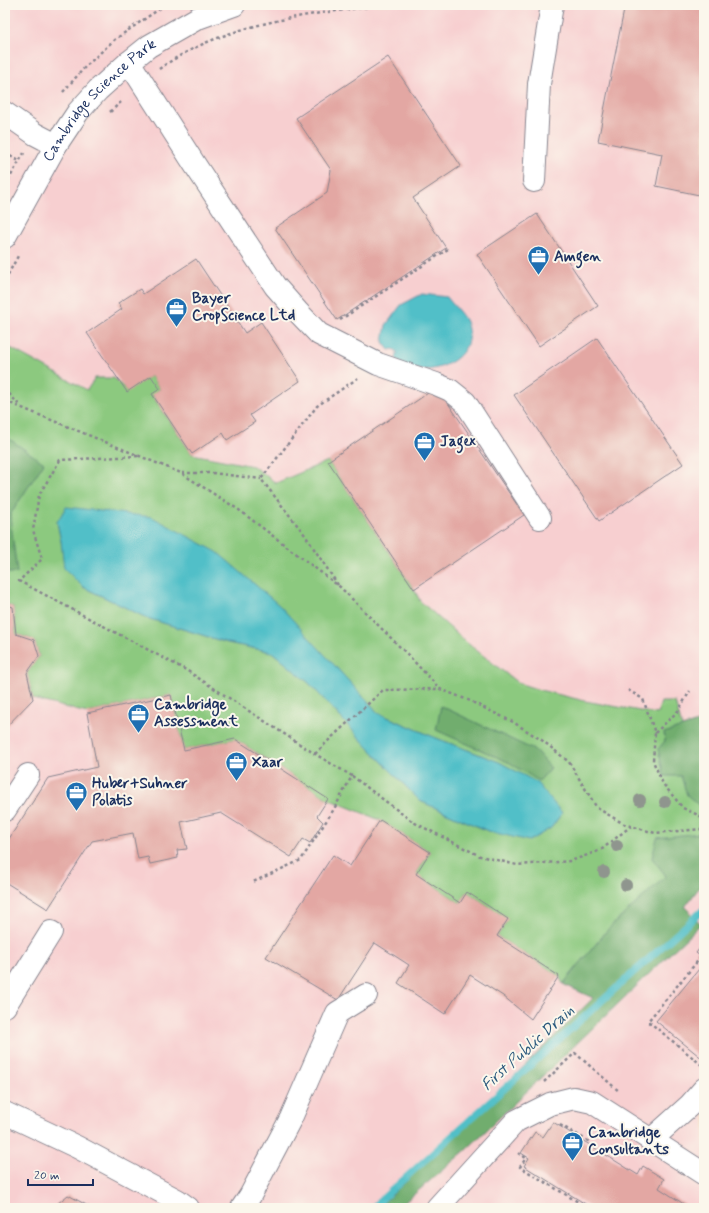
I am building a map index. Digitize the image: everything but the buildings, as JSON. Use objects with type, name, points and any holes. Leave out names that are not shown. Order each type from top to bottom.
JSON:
[{"type":"street","name":"Cambridge Science Park","points":[[5,237],[56,144],[78,112],[98,90],[149,46],[198,18],[234,5]]},
{"type":"street","points":[[534,181],[539,84],[552,5]]},
{"type":"street","points":[[129,62],[275,286],[297,311],[318,334],[378,364],[450,390],[465,402],[540,518]]},
{"type":"street","points":[[5,113],[35,134],[56,144]]},
{"type":"street","points":[[5,810],[28,774]]},
{"type":"street","points":[[5,1006],[50,932]]},
{"type":"street","points":[[242,1208],[250,1196],[291,1118],[337,1013],[366,995]]},
{"type":"street","points":[[651,1140],[690,1105],[704,1089]]},
{"type":"street","points":[[437,1208],[516,1121],[550,1104],[574,1098],[592,1102],[704,1174]]},
{"type":"street","points":[[5,1112],[77,1147],[180,1206]]},
{"type":"path","points":[[5,153],[19,161]]},
{"type":"path","points":[[318,334],[448,250]]},
{"type":"path","points":[[261,479],[317,406],[378,364]]},
{"type":"path","points":[[5,389],[21,408]]},
{"type":"path","points":[[5,401],[181,473],[239,510],[340,587],[440,689]]},
{"type":"path","points":[[139,456],[60,460],[39,495],[33,530],[42,559],[19,581],[186,670],[315,754],[352,776],[413,822],[480,856],[517,865],[571,861],[601,850],[631,826]]},
{"type":"path","points":[[181,473],[212,473],[261,479],[305,535],[340,587]]},
{"type":"path","points":[[315,754],[383,690],[440,689],[468,700],[513,722],[543,741],[569,762],[597,808],[624,824],[655,833],[704,829]]},
{"type":"path","points":[[628,690],[643,699],[655,733],[653,761],[663,784],[683,808],[704,818]]},
{"type":"path","points":[[655,733],[678,711],[690,692]]},
{"type":"path","points":[[252,882],[301,860],[334,809],[352,776]]},
{"type":"path","points":[[701,957],[648,1021],[704,1068]]},
{"type":"path","points":[[558,1123],[590,1142]]},
{"type":"path","points":[[521,1148],[518,1154],[526,1158],[520,1167],[588,1208]]},
{"type":"shaded area","points":[[5,5],[704,5],[704,1208],[5,1208]]},
{"type":"green space","points":[[5,345],[87,390],[95,378],[114,378],[127,391],[151,376],[160,389],[152,395],[192,454],[253,466],[276,483],[328,461],[414,589],[420,601],[466,642],[518,683],[585,701],[657,714],[661,702],[675,702],[682,727],[704,720],[704,881],[594,998],[563,984],[559,976],[497,936],[508,919],[467,892],[460,903],[416,874],[430,852],[380,820],[328,799],[235,739],[184,750],[171,695],[87,713],[33,699],[27,673],[39,656],[34,640],[16,634],[13,607],[5,604]],"holes":[[[57,522],[330,661],[378,713],[436,738],[499,762],[535,782],[562,813],[551,828],[488,831],[420,801],[309,683],[272,652],[228,643],[147,618],[83,587],[61,541]]]},
{"type":"green space","points":[[5,436],[44,463],[10,515],[17,573],[5,573]]},
{"type":"green space","points":[[441,706],[536,751],[551,768],[539,781],[510,763],[436,730]]},
{"type":"green space","points":[[704,720],[704,810],[687,795],[681,776],[664,776],[658,749],[665,741],[664,733]]},
{"type":"green space","points":[[704,833],[704,881],[685,907],[701,924],[466,1150],[398,1208],[378,1208],[453,1137],[593,998],[563,984],[609,928],[666,876],[652,858],[657,838]]},
{"type":"water","points":[[422,294],[447,297],[465,319],[469,335],[466,346],[460,355],[451,362],[428,370],[416,370],[404,367],[396,358],[397,351],[393,349],[389,350],[383,342],[386,325],[401,305]]},
{"type":"water","points":[[66,507],[152,517],[217,552],[280,606],[378,713],[436,738],[499,762],[536,782],[562,813],[551,828],[529,841],[488,831],[420,801],[309,683],[272,652],[228,643],[147,618],[83,587],[64,568],[57,522]]},
{"type":"waterway","name":"First Public Drain","points":[[372,1208],[704,909]]},
{"type":"place","name":"Amgen","points":[[539,276]]},
{"type":"place","name":"Bayer CropScience Ltd","points":[[176,328]]},
{"type":"place","name":"Jagex","points":[[425,462]]},
{"type":"place","name":"Cambridge Assessment","points":[[139,734]]},
{"type":"place","name":"Xaar","points":[[236,782]]},
{"type":"place","name":"Huber+Suhner Polatis","points":[[77,812]]},
{"type":"place","name":"Cambridge Consultants","points":[[572,1162]]}]
